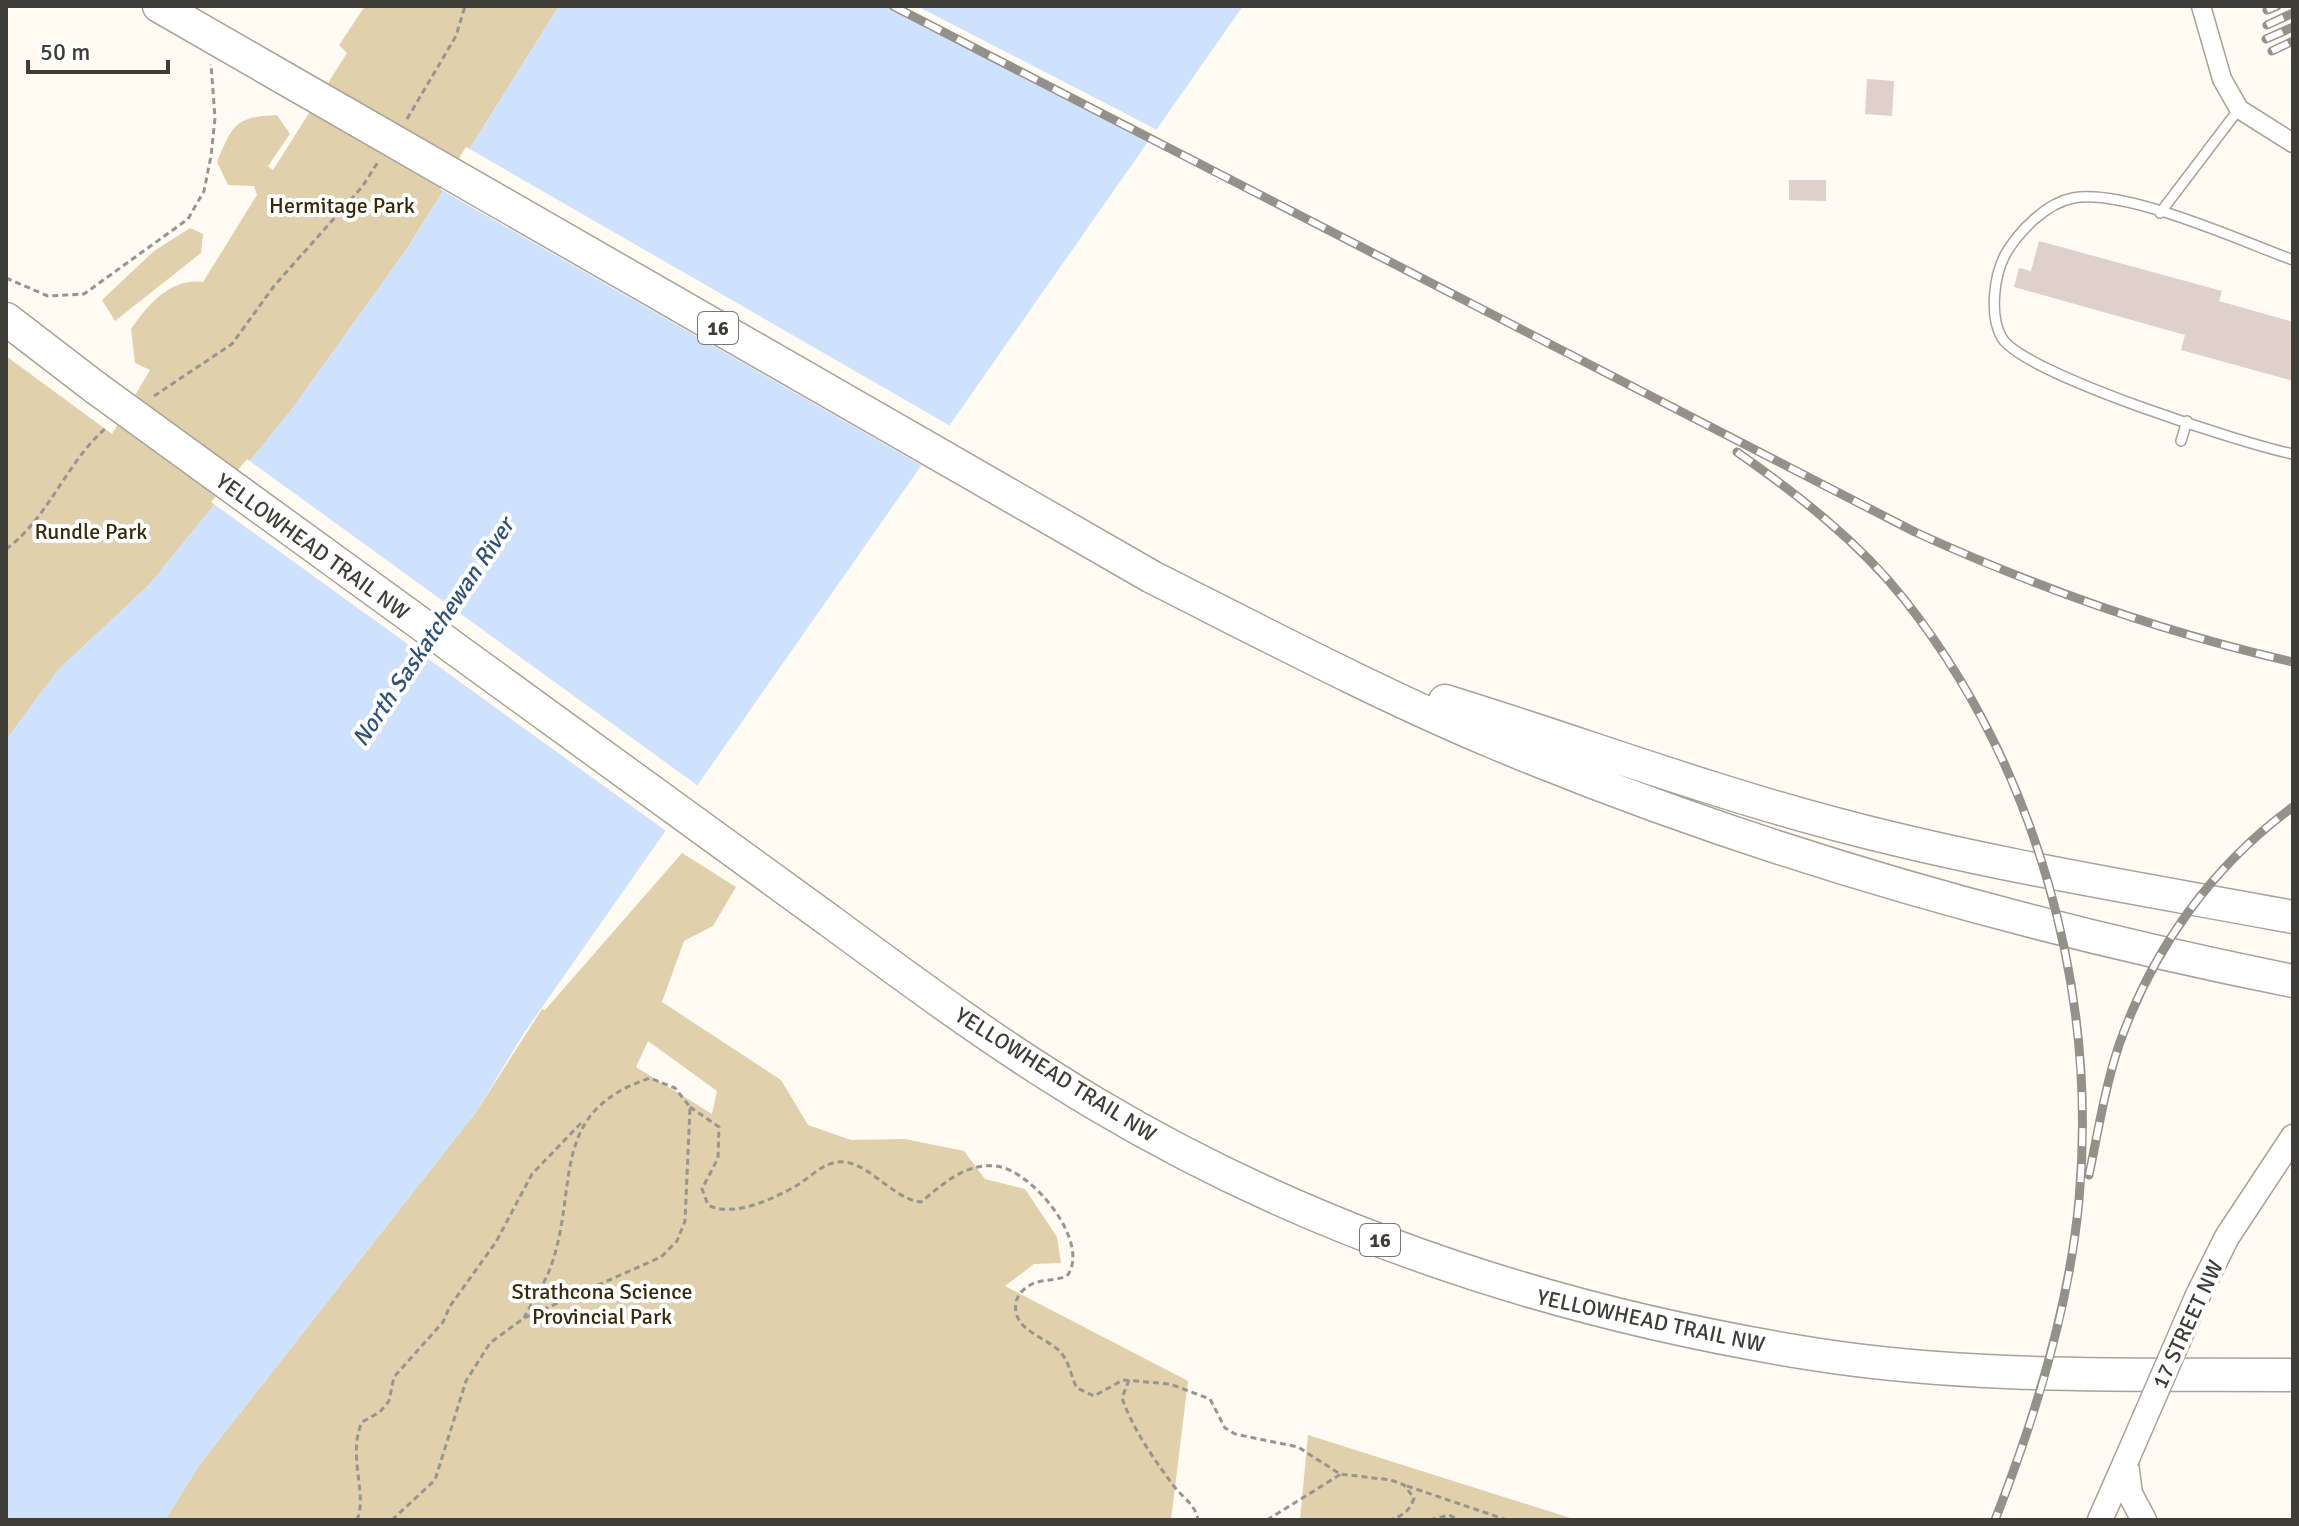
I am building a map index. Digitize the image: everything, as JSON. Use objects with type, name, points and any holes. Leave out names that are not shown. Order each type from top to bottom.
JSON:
[{"type":"highway","name":"16","points":[[159,6],[1152,577],[1327,666],[1491,741],[1608,788],[1818,862],[2135,948],[2293,981]]},
{"type":"highway","name":"YELLOWHEAD TRAIL NW","points":[[6,319],[96,388],[830,921],[1053,1078],[1151,1134],[1333,1221],[1517,1290],[1639,1321],[1815,1354],[2002,1371],[2293,1375]]},
{"type":"highway","points":[[1327,666],[1844,827],[2005,864],[2293,917]]},
{"type":"highway","points":[[2207,1375],[2293,1382]]},
{"type":"main road","name":"17 STREET NW","points":[[2100,1520],[2198,1295],[2227,1237],[2293,1137]]},
{"type":"main road","points":[[2126,1461],[2130,1494],[2144,1520]]},
{"type":"street","points":[[2201,6],[2222,79],[2239,109],[2293,143]]},
{"type":"lane","points":[[2160,213],[2239,109]]},
{"type":"lane","points":[[2293,260],[2105,196],[2071,198],[2047,210],[2021,232],[2004,257],[1996,285],[1995,314],[2002,338],[2026,360],[2052,373],[2187,421],[2293,454]]},
{"type":"lane","points":[[2181,441],[2187,421]]},
{"type":"path","points":[[405,121],[456,36],[465,6]]},
{"type":"path","points":[[6,278],[48,296],[68,298],[84,294],[188,219],[204,191],[215,118],[214,77],[209,56],[194,26]]},
{"type":"path","points":[[143,403],[232,344],[274,286],[362,187],[380,160]]},
{"type":"path","points":[[6,549],[24,536],[80,453],[118,420]]},
{"type":"path","points":[[357,1520],[361,1509],[355,1472],[356,1446],[362,1422],[380,1412],[389,1401],[394,1377],[443,1322],[450,1306],[496,1242],[532,1174],[584,1119],[623,1087],[650,1078],[675,1088],[690,1107],[719,1127],[718,1158],[702,1189],[708,1205],[718,1210],[739,1209],[794,1188],[830,1163],[848,1161],[908,1200],[921,1202],[952,1176],[972,1169],[996,1166],[1016,1172],[1034,1183],[1050,1204],[1072,1245],[1074,1262],[1067,1276],[1054,1282],[1041,1281],[1021,1291],[1016,1315],[1025,1327],[1061,1352],[1077,1388],[1084,1394],[1101,1394],[1116,1383],[1129,1380],[1170,1384],[1210,1399],[1225,1428],[1235,1434],[1298,1447],[1341,1474],[1377,1477],[1507,1520]]},
{"type":"path","points":[[392,1520],[435,1480],[466,1381],[490,1343],[524,1318],[661,1257],[677,1241],[685,1221],[690,1107]]},
{"type":"path","points":[[524,1318],[552,1263],[567,1177],[584,1119]]},
{"type":"path","points":[[1129,1380],[1122,1398],[1132,1426],[1179,1494],[1197,1510],[1198,1520]]},
{"type":"path","points":[[1267,1520],[1341,1474]]},
{"type":"path","points":[[1390,1520],[1403,1516],[1412,1505],[1414,1498],[1403,1485]]},
{"type":"path","points":[[1430,1520],[1449,1515],[1459,1520]]},
{"type":"green space","points":[[365,6],[559,6],[406,250],[289,413],[149,585],[58,670],[6,740],[6,356],[112,434],[150,370],[135,363],[131,329],[145,311],[170,289],[180,284],[203,282],[257,195],[254,186],[228,185],[217,162],[227,139],[243,121],[277,115],[290,134],[268,166],[273,170],[347,53],[339,45]]},
{"type":"green space","points":[[190,228],[203,234],[201,253],[115,321],[102,300],[154,251]]},
{"type":"green space","name":"Strathcona Science Provincial Park","points":[[682,853],[736,887],[713,926],[684,941],[662,1002],[781,1080],[808,1125],[851,1140],[905,1139],[964,1151],[985,1179],[1025,1189],[1057,1237],[1061,1263],[1034,1264],[1005,1286],[1188,1381],[1171,1520],[165,1520],[200,1464],[476,1112],[542,1009],[545,1010]],"holes":[[[648,1041],[717,1091],[712,1114],[636,1067]]]},
{"type":"green space","points":[[1308,1435],[1577,1520],[1300,1520]]},
{"type":"water","name":"North Saskatchewan River","points":[[559,6],[1243,6],[524,1033],[476,1112],[200,1464],[165,1520],[6,1520],[6,740],[58,670],[149,585],[289,413],[406,250]]},
{"type":"pier","points":[[891,6],[917,6],[1161,132],[1152,143]]},
{"type":"pier","points":[[466,147],[954,428],[926,468],[440,189]]},
{"type":"pier","points":[[247,459],[701,788],[669,833],[211,502]]},
{"type":"building","points":[[1867,79],[1894,81],[1892,116],[1865,114]]},
{"type":"building","points":[[1789,180],[1826,180],[1826,201],[1789,200]]},
{"type":"building","points":[[2039,241],[2222,291],[2219,301],[2293,322],[2293,381],[2181,350],[2185,335],[2014,287],[2019,268],[2031,271]]},
{"type":"railway","points":[[893,6],[1915,532],[2007,572],[2101,607],[2196,637],[2293,662]]},
{"type":"railway","points":[[2267,10],[2277,6]]},
{"type":"railway","points":[[2267,25],[2293,13]]},
{"type":"railway","points":[[2266,39],[2293,27]]},
{"type":"railway","points":[[2272,51],[2293,41]]},
{"type":"railway","points":[[1737,452],[1826,520],[1867,557],[1904,599],[1950,664],[1990,734],[2022,807],[2048,883],[2067,961],[2078,1041],[2082,1120],[2074,1241],[2059,1322],[2037,1403],[1995,1520]]},
{"type":"railway","points":[[2089,1175],[2114,1061],[2149,976],[2188,912],[2211,883],[2264,830],[2293,807]]},
{"type":"park label","name":"Hermitage Park","points":[[342,205]]},
{"type":"park label","name":"Rundle Park","points":[[91,531]]}]
